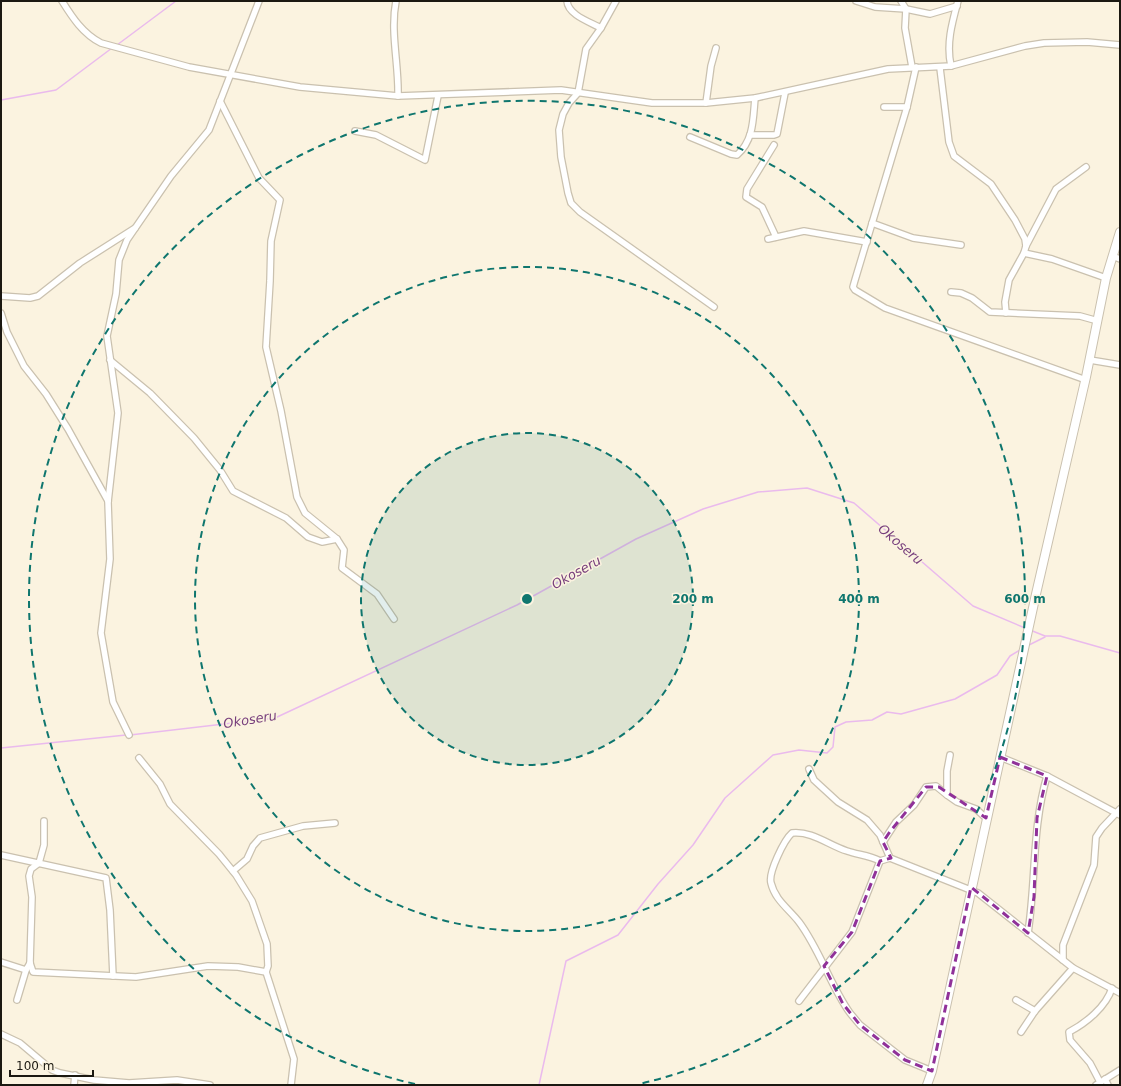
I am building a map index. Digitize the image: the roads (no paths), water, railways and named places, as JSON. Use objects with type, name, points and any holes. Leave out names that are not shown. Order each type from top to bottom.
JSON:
[{"type":"street","points":[[62,1],[76,22],[94,39],[101,43],[189,67],[300,87],[398,96],[438,96],[561,90],[652,103],[706,103],[785,93],[853,75],[888,69],[914,67],[940,68],[1025,46],[1044,43],[1087,42],[1120,45]]},
{"type":"street","points":[[129,735],[113,702],[101,633],[110,559],[108,502],[118,413],[107,336],[116,294],[119,260],[122,249],[171,176],[209,130],[259,1]]},
{"type":"street","points":[[396,1],[394,32],[398,72],[398,96]]},
{"type":"street","points":[[566,1],[568,7],[575,14],[601,28]]},
{"type":"street","points":[[616,1],[601,28],[586,49],[578,93],[569,103],[563,114],[559,130],[561,157],[571,203],[580,212],[714,307]]},
{"type":"street","points":[[856,1],[875,7],[906,9],[930,14],[958,3]]},
{"type":"street","points":[[901,1],[906,9],[905,28],[914,67],[907,106],[853,287],[862,295],[868,297],[885,308],[1086,380]]},
{"type":"street","points":[[951,66],[948,52],[950,32],[958,3]]},
{"type":"street","points":[[706,103],[709,73],[716,48]]},
{"type":"street","points":[[940,68],[949,142],[954,156],[991,184],[1022,232],[1026,246]]},
{"type":"street","points":[[750,135],[777,134],[785,93]]},
{"type":"street","points":[[355,131],[376,135],[425,160],[438,96]]},
{"type":"street","points":[[690,137],[731,154],[737,155],[742,150],[750,135],[754,119],[755,98]]},
{"type":"street","points":[[220,101],[259,178],[280,200],[271,241],[266,347],[282,418],[297,497],[305,513],[337,539],[344,550],[342,568],[377,594],[394,619]]},
{"type":"street","points":[[884,107],[907,106]]},
{"type":"street","points":[[774,145],[747,189],[746,197],[762,207],[776,237]]},
{"type":"street","points":[[1006,313],[1005,302],[1009,280],[1056,189],[1086,167]]},
{"type":"street","points":[[872,223],[913,238],[961,245]]},
{"type":"street","points":[[1,296],[30,298],[38,296],[80,263],[138,225]]},
{"type":"street","points":[[768,239],[804,231],[867,242]]},
{"type":"street","points":[[927,1085],[932,1071],[986,818],[1086,380],[1106,278],[1116,257],[1120,232]]},
{"type":"street","points":[[1024,253],[1052,259],[1106,278]]},
{"type":"street","points":[[951,292],[961,293],[972,298],[990,312],[1022,312],[1080,316],[1098,321]]},
{"type":"street","points":[[1,313],[7,332],[24,366],[46,394],[68,429],[108,502]]},
{"type":"street","points":[[110,360],[150,393],[194,438],[220,470],[232,491],[286,518],[308,537],[322,542],[337,539]]},
{"type":"street","points":[[1090,360],[1120,365]]},
{"type":"street","points":[[947,795],[947,771],[950,756]]},
{"type":"street","points":[[1000,757],[1047,776],[1119,813],[1102,828],[1096,837],[1094,865],[1063,945],[1064,960]]},
{"type":"street","points":[[139,758],[160,784],[170,804],[233,872],[252,901],[267,944],[268,966],[266,972],[294,1059],[292,1085]]},
{"type":"street","points":[[809,769],[814,780],[838,802],[868,820],[883,842],[890,858]]},
{"type":"street","points":[[1028,932],[1034,897],[1037,818],[1047,776]]},
{"type":"street","points":[[883,842],[896,822],[914,805],[926,786],[939,787],[957,802],[976,809],[986,818]]},
{"type":"street","points":[[44,821],[44,845],[39,863],[31,869],[29,876],[32,897],[30,963],[33,972],[42,974],[136,977],[208,966],[238,967],[266,972]]},
{"type":"street","points":[[233,872],[247,859],[253,846],[260,838],[309,824],[335,823]]},
{"type":"street","points":[[932,1071],[905,1060],[860,1025],[843,1004],[824,966],[799,922],[779,900],[771,884],[771,877],[782,846],[792,832],[814,835],[848,851],[870,856],[880,861],[890,858],[978,893],[1073,968],[1120,993]]},
{"type":"street","points":[[1,855],[106,878],[110,910],[113,976]]},
{"type":"street","points":[[799,1001],[824,966],[826,967],[852,932],[880,861]]},
{"type":"street","points":[[1,962],[26,970]]},
{"type":"street","points":[[17,1000],[26,970],[30,963]]},
{"type":"street","points":[[1021,1032],[1035,1011],[1073,968]]},
{"type":"street","points":[[1112,988],[1108,1000],[1078,1027],[1069,1032],[1068,1035],[1070,1040],[1090,1063],[1102,1083],[1120,1070]]},
{"type":"street","points":[[1016,1000],[1035,1011]]},
{"type":"street","points":[[1,1034],[20,1043],[52,1070],[94,1080],[129,1083],[177,1080],[210,1085]]},
{"type":"street","points":[[74,1075],[74,1085]]},
{"type":"waterway","points":[[117,45],[176,1]]},
{"type":"waterway","points":[[1,100],[56,90],[112,48]]},
{"type":"waterway","name":"Okoseru","points":[[130,735],[275,718],[517,605],[636,539],[703,509],[758,492],[807,488],[854,503],[973,606],[1025,628]]},
{"type":"waterway","name":"Okoseru","points":[[1030,630],[1045,636],[1060,636],[1120,653]]},
{"type":"waterway","points":[[1027,646],[1045,637]]},
{"type":"waterway","points":[[539,1085],[566,961],[618,935],[658,884],[693,845],[725,798],[773,755],[799,750],[827,753],[833,747],[835,727],[846,722],[872,720],[887,712],[901,714],[955,699],[997,675],[1010,656],[1020,650]]},
{"type":"waterway","name":"Okoseru","points":[[1,748],[126,735]]}]
